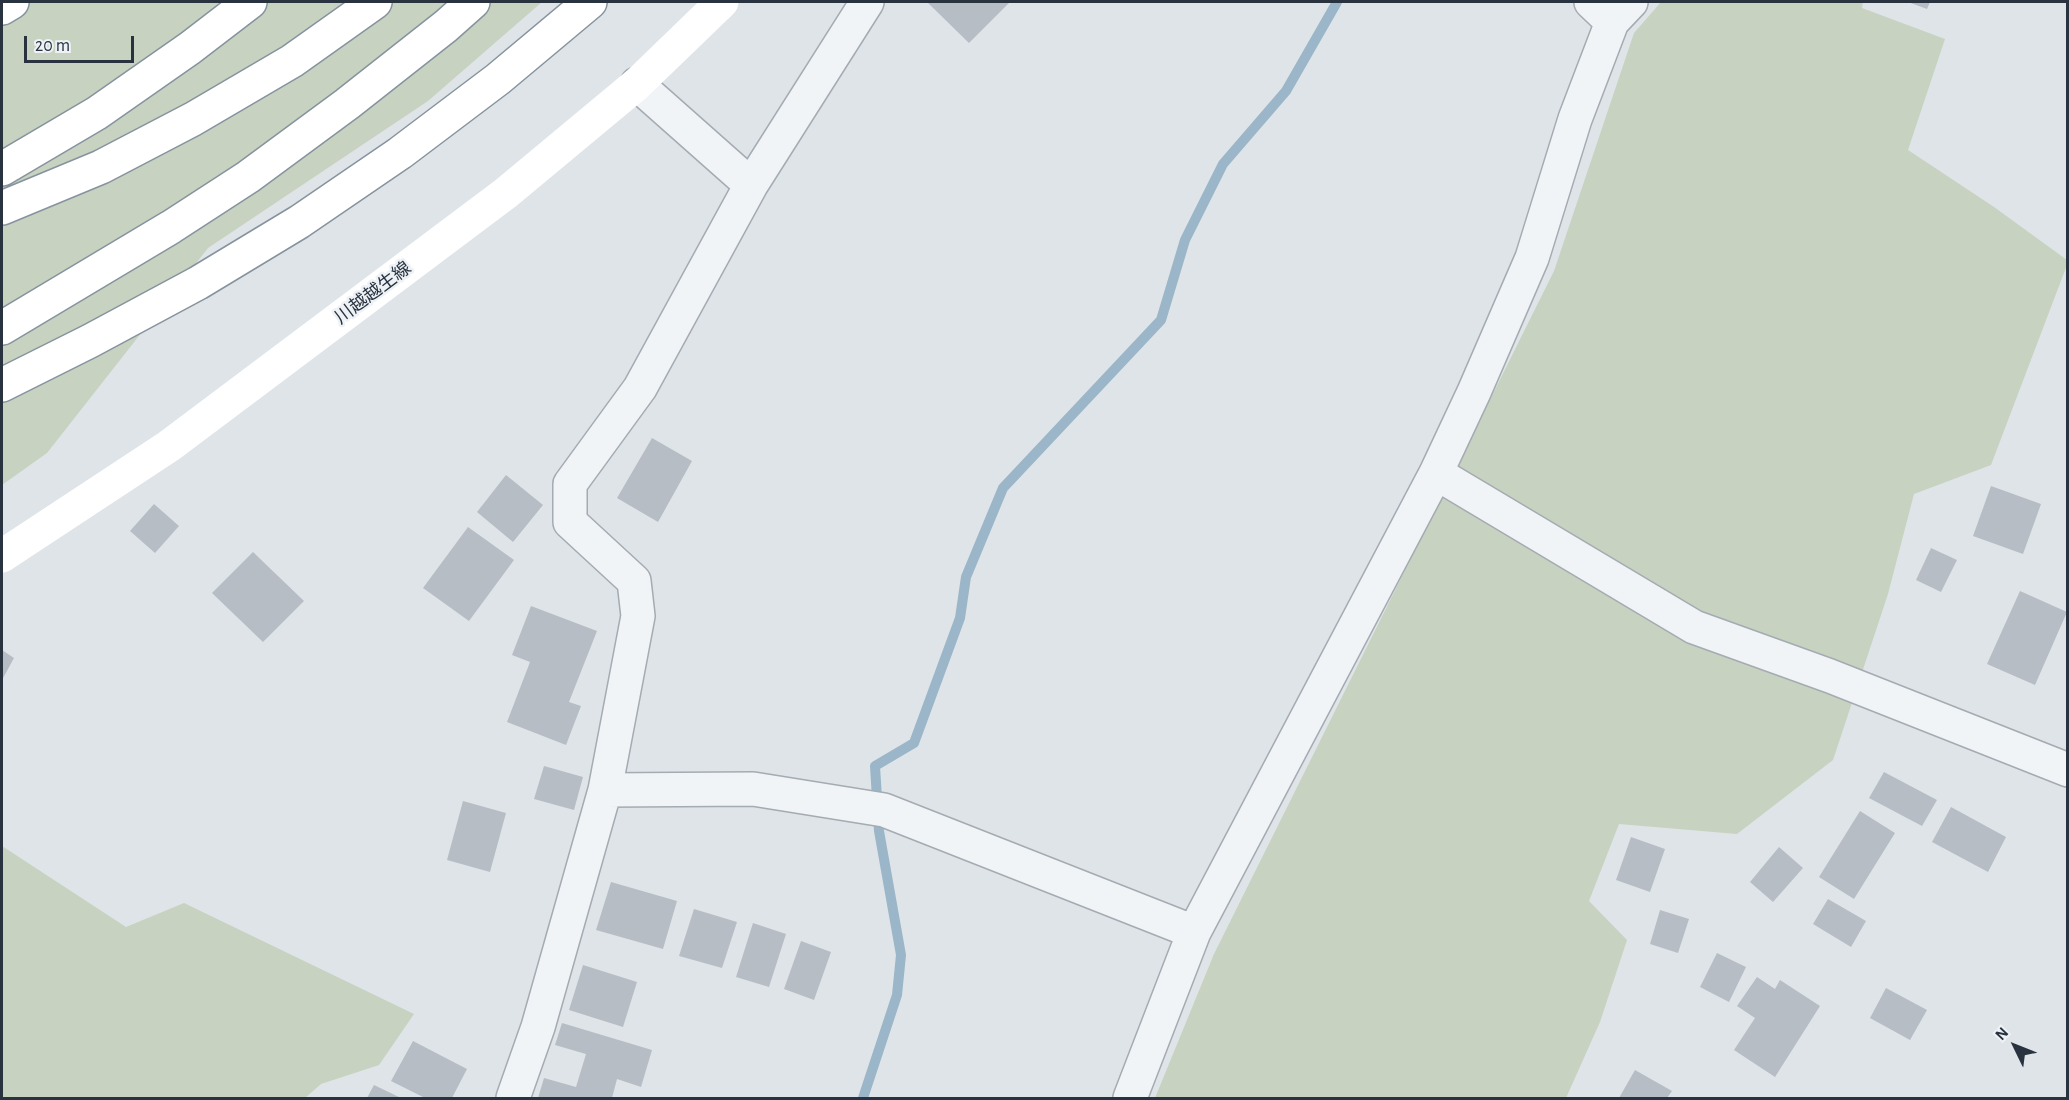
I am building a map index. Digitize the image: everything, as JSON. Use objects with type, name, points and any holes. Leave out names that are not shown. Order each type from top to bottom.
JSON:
[{"type":"main road","points":[[2,8],[12,2]]},
{"type":"main road","points":[[2,170],[97,113],[190,48],[250,2]]},
{"type":"main road","points":[[2,208],[101,167],[193,119],[292,61],[375,2]]},
{"type":"main road","points":[[2,328],[171,227],[248,177],[347,105],[473,2]]},
{"type":"main road","points":[[2,385],[90,342],[188,288],[298,222],[400,153],[489,86],[590,2]]},
{"type":"main road","name":"川越越生線","points":[[2,556],[169,446],[506,193],[637,84],[722,2]]},
{"type":"street","points":[[513,1098],[538,1027],[605,790],[638,616],[634,581],[570,522],[570,484],[640,388],[752,185],[867,2]]},
{"type":"street","points":[[1130,1098],[1194,933],[1436,473],[1474,392],[1532,258],[1611,8]]},
{"type":"street","points":[[637,84],[752,185]]},
{"type":"street","points":[[1436,473],[1694,627],[1830,676],[2067,770]]},
{"type":"street","points":[[605,790],[753,789],[884,810],[1194,933]]},
{"type":"green space","points":[[2,2],[542,2],[428,101],[208,248],[47,453],[2,485]]},
{"type":"green space","points":[[1661,2],[1863,2],[1862,8],[1945,39],[1908,150],[1994,207],[2067,260],[1991,465],[1914,494],[1888,594],[1833,760],[1737,834],[1619,824],[1589,901],[1627,940],[1600,1022],[1566,1098],[1155,1098],[1214,954],[1554,271],[1634,33]]},
{"type":"green space","points":[[2,846],[126,927],[184,903],[414,1014],[379,1065],[321,1084],[305,1098],[2,1098]]},
{"type":"building","points":[[927,2],[1010,2],[969,43]]},
{"type":"building","points":[[1908,2],[1930,2],[1927,9]]},
{"type":"building","points":[[652,438],[692,461],[658,522],[617,498]]},
{"type":"building","points":[[506,475],[543,505],[513,542],[477,512]]},
{"type":"building","points":[[1991,486],[2041,504],[2023,554],[1973,536]]},
{"type":"building","points":[[154,504],[179,526],[155,553],[130,531]]},
{"type":"building","points":[[468,527],[514,560],[469,621],[423,588]]},
{"type":"building","points":[[1931,548],[1957,560],[1941,592],[1916,580]]},
{"type":"building","points":[[253,552],[304,601],[263,642],[212,593]]},
{"type":"building","points":[[2020,591],[2067,612],[2035,685],[1987,664]]},
{"type":"building","points":[[531,606],[597,631],[569,702],[581,706],[566,745],[507,722],[530,662],[512,655]]},
{"type":"building","points":[[2,650],[14,658],[2,680]]},
{"type":"building","points":[[544,766],[583,777],[574,810],[534,799]]},
{"type":"building","points":[[1884,772],[1937,800],[1922,826],[1869,798]]},
{"type":"building","points":[[463,801],[506,813],[490,872],[447,860]]},
{"type":"building","points":[[1951,807],[2006,837],[1988,872],[1932,842]]},
{"type":"building","points":[[1860,811],[1895,833],[1854,899],[1819,877]]},
{"type":"building","points":[[1631,837],[1665,849],[1650,892],[1616,880]]},
{"type":"building","points":[[1779,847],[1803,868],[1773,902],[1750,882]]},
{"type":"building","points":[[611,882],[677,901],[663,949],[596,930]]},
{"type":"building","points":[[1828,899],[1866,921],[1851,947],[1813,924]]},
{"type":"building","points":[[694,909],[737,922],[722,968],[679,956]]},
{"type":"building","points":[[1660,910],[1689,919],[1678,953],[1650,944]]},
{"type":"building","points":[[753,923],[786,934],[769,987],[736,977]]},
{"type":"building","points":[[801,941],[831,952],[814,1000],[784,989]]},
{"type":"building","points":[[1717,953],[1746,967],[1729,1002],[1700,987]]},
{"type":"building","points":[[583,965],[637,982],[623,1027],[569,1010]]},
{"type":"building","points":[[1757,977],[1775,989],[1780,980],[1820,1006],[1775,1077],[1734,1050],[1755,1018],[1737,1006]]},
{"type":"building","points":[[1886,988],[1927,1010],[1910,1040],[1870,1018]]},
{"type":"building","points":[[562,1023],[652,1050],[641,1087],[617,1079],[612,1098],[538,1098],[544,1078],[576,1087],[586,1054],[555,1045]]},
{"type":"building","points":[[413,1041],[467,1069],[452,1098],[425,1098],[391,1081]]},
{"type":"building","points":[[1635,1070],[1672,1091],[1667,1098],[1619,1098]]},
{"type":"building","points":[[374,1085],[401,1098],[367,1098]]},
{"type":"waterway","points":[[863,1098],[897,995],[901,955],[879,831],[875,766],[914,743],[960,618],[966,577],[1003,488],[1161,320],[1185,240],[1223,164],[1286,91],[1337,2]]}]
